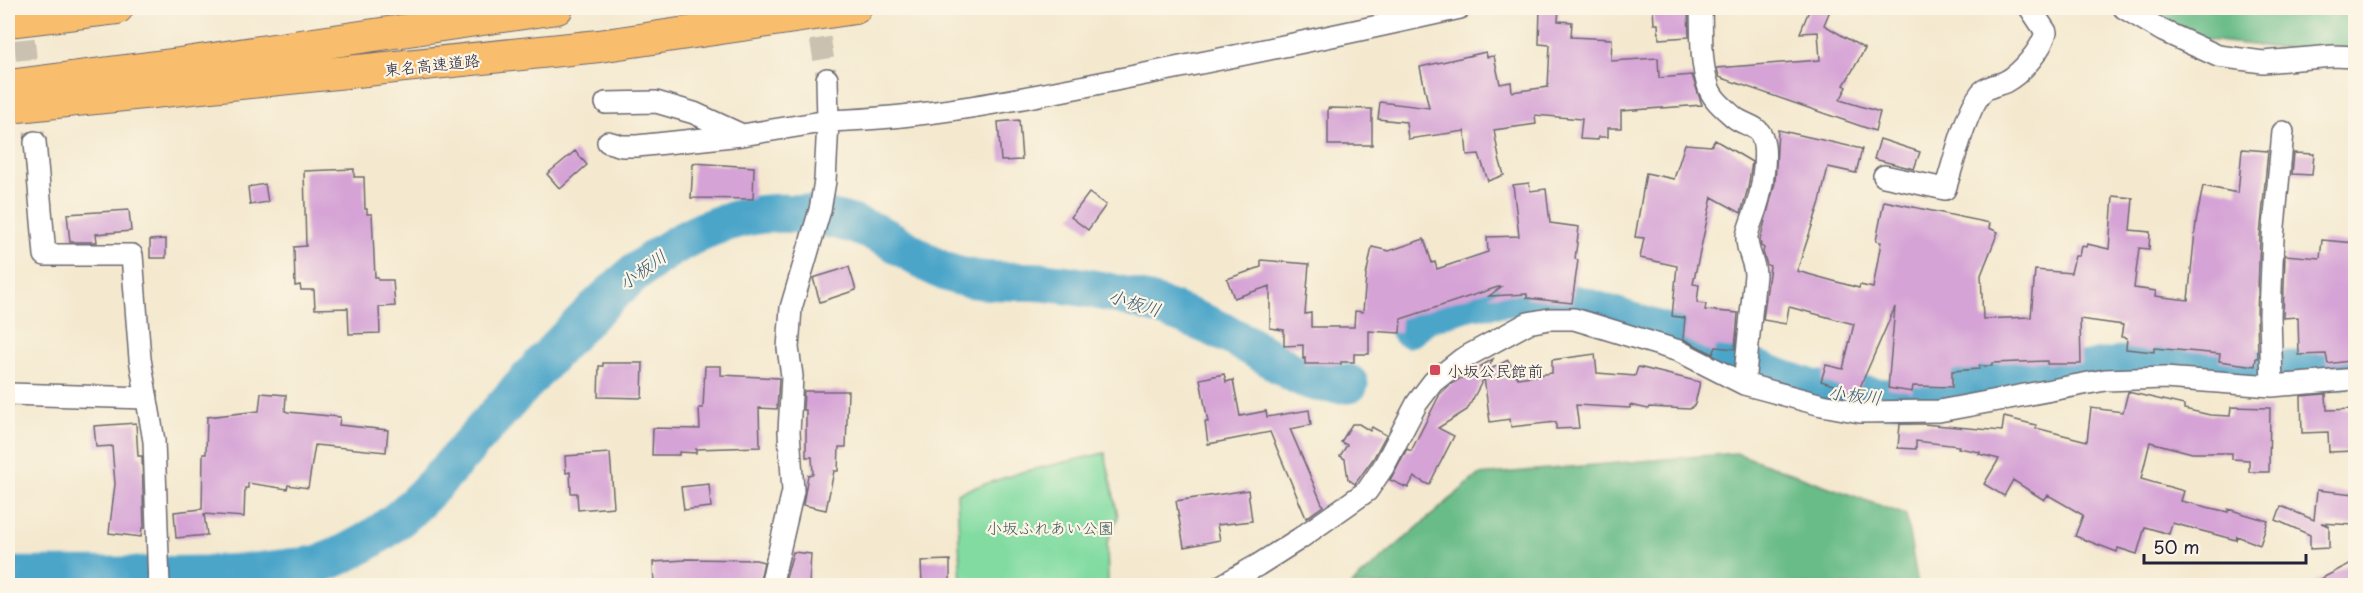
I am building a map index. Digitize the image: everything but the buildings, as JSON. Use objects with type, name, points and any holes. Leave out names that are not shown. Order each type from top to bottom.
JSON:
[{"type":"highway","points":[[8,21],[117,8]]},
{"type":"highway","name":"東名高速道路","points":[[8,86],[178,64],[557,8]]},
{"type":"highway","name":"東名高速道路","points":[[8,107],[599,46],[855,8]]},
{"type":"street","points":[[608,142],[637,147],[742,135],[828,121],[868,120],[984,107],[1329,38],[1460,8]]},
{"type":"street","points":[[1701,8],[1708,86],[1715,99],[1735,118],[1758,129],[1763,139],[1761,191],[1747,238],[1748,251],[1755,263],[1755,275],[1744,384]]},
{"type":"street","points":[[1884,176],[1945,189],[1972,109],[1982,91],[2008,81],[2033,57],[2043,42],[2046,32],[2030,8]]},
{"type":"street","points":[[2124,8],[2163,32],[2218,56],[2263,62],[2333,56],[2355,57]]},
{"type":"street","points":[[771,585],[793,491],[789,432],[792,376],[788,348],[790,308],[820,210],[825,181],[828,121],[827,79]]},
{"type":"street","points":[[606,103],[656,102],[694,113],[742,135]]},
{"type":"street","points":[[2272,386],[2270,315],[2273,237],[2283,132]]},
{"type":"street","points":[[35,142],[45,255],[132,255],[140,359],[154,441],[159,585]]},
{"type":"street","points":[[1221,585],[1299,539],[1367,491],[1384,466],[1417,403],[1433,382],[1462,358],[1528,323],[1550,319],[1574,319],[1679,351],[1744,384],[1822,405],[1860,412],[1939,411],[2105,380],[2173,378],[2272,386],[2355,379]]},
{"type":"street","points":[[8,394],[147,398]]},
{"type":"green space","points":[[2124,8],[2355,8],[2355,46],[2324,53],[2199,39]]},
{"type":"green space","name":"小坂ふれあい公園","points":[[1105,453],[1118,517],[1107,543],[1108,585],[961,585],[957,493],[1022,472]]},
{"type":"green space","points":[[1736,453],[1906,515],[1918,585],[1351,585],[1478,475]]},
{"type":"waterway","name":"小板川","points":[[8,576],[236,573],[311,566],[348,552],[386,529],[419,501],[562,343],[602,302],[645,265],[692,236],[718,225],[763,214],[818,216],[854,225],[887,238],[931,265],[958,276],[982,280],[1062,284],[1137,300],[1173,311],[1220,330],[1306,379],[1321,383],[1349,384]]},
{"type":"waterway","name":"小板川","points":[[1409,328],[1424,315],[1472,300],[1515,297],[1563,302],[1583,306],[1685,339],[1727,360],[1813,389],[1887,398],[2154,361],[2281,370],[2340,370],[2356,366]]},
{"type":"tunnel","points":[[21,8],[35,142]]},
{"type":"tunnel","points":[[815,8],[827,79]]},
{"type":"place","name":"小坂公民館前","points":[[1435,370]]}]
